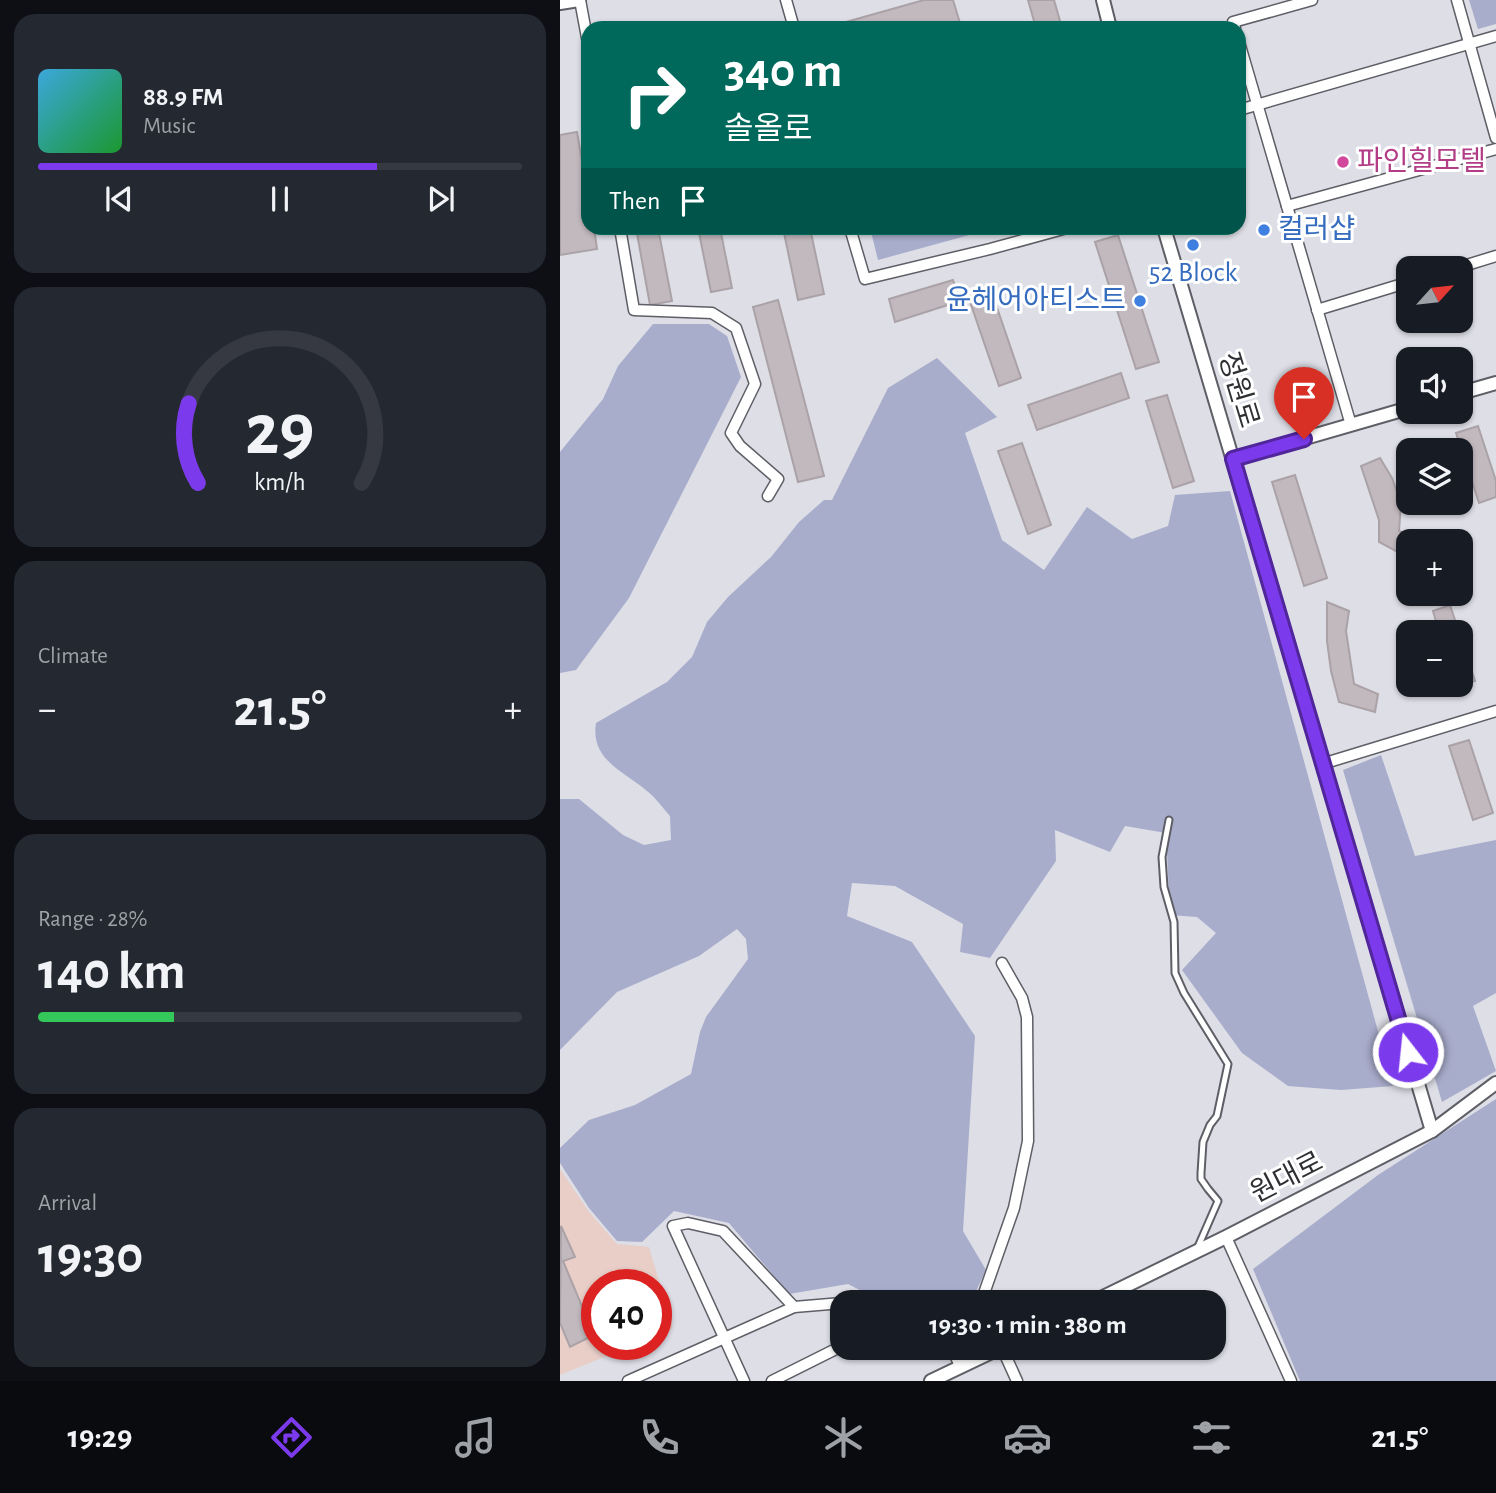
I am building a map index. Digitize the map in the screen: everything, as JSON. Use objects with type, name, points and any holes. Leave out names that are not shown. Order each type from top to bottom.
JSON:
[{"type":"street","points":[[560,3],[580,0],[584,21]]},
{"type":"street","points":[[786,0],[792,21]]},
{"type":"street","points":[[1103,0],[1108,21]]},
{"type":"street","points":[[1237,21],[1312,0]]},
{"type":"street","points":[[1457,0],[1496,138]]},
{"type":"street","points":[[1246,108],[1496,36]]},
{"type":"street","points":[[1246,66],[1351,425]]},
{"type":"street","points":[[1287,206],[1496,149]]},
{"type":"street","points":[[621,235],[634,310],[712,313],[736,328],[755,384],[731,433],[740,446],[778,479],[768,496]]},
{"type":"street","points":[[852,235],[865,279],[1041,235]]},
{"type":"street","name":"정원로","points":[[1166,235],[1432,1131]]},
{"type":"street","points":[[1474,263],[1496,256]]},
{"type":"street","points":[[1317,310],[1396,286]]},
{"type":"street","points":[[1473,390],[1496,383]]},
{"type":"street","points":[[1233,459],[1396,412]]},
{"type":"street","points":[[1322,764],[1496,711]]},
{"type":"street","points":[[985,1290],[1014,1208],[1028,1141],[1027,1017],[1022,998],[1002,963]]},
{"type":"street","name":"원대로","points":[[1117,1290],[1432,1131],[1496,1083]]},
{"type":"street","points":[[744,1381],[673,1226],[688,1223],[723,1231],[794,1307]]},
{"type":"street","points":[[1226,1237],[1292,1381]]},
{"type":"street","points":[[628,1381],[794,1307],[830,1304]]},
{"type":"street","points":[[772,1381],[830,1352]]},
{"type":"street","points":[[957,1360],[960,1366]]},
{"type":"street","points":[[931,1381],[968,1360]]},
{"type":"street","points":[[1007,1360],[1017,1381]]},
{"type":"lane","points":[[1169,820],[1164,840],[1163,867],[1164,887],[1174,922],[1175,973],[1184,993],[1228,1064],[1217,1116],[1210,1125],[1202,1148],[1201,1179],[1218,1201],[1197,1251]]},
{"type":"shaded area","points":[[1469,0],[1496,0],[1496,24],[1478,29]]},
{"type":"shaded area","points":[[872,235],[969,235],[878,260]]},
{"type":"shaded area","points":[[653,324],[709,324],[727,336],[741,377],[629,598],[576,670],[560,673],[560,452],[603,399],[618,366]]},
{"type":"shaded area","points":[[937,358],[997,417],[965,433],[1002,540],[1044,570],[1087,507],[1132,539],[1168,526],[1175,495],[1230,491],[1393,1086],[1341,1090],[1288,1086],[1242,1053],[1182,970],[1216,933],[1197,917],[1170,915],[1166,833],[1125,826],[1110,852],[1055,830],[1056,861],[990,958],[960,952],[963,924],[895,886],[852,883],[847,916],[912,942],[975,1036],[963,1231],[986,1270],[977,1290],[860,1290],[848,1284],[789,1294],[729,1223],[674,1211],[642,1242],[617,1241],[589,1208],[560,1163],[560,1148],[589,1120],[635,1105],[691,1074],[706,1017],[748,959],[746,939],[737,929],[699,956],[617,992],[560,1050],[560,799],[579,799],[623,835],[644,845],[671,840],[670,816],[650,794],[604,756],[598,747],[596,723],[667,682],[692,657],[707,622],[728,597],[771,557],[799,522],[824,500],[832,500],[888,388]]},
{"type":"shaded area","points":[[1381,755],[1415,856],[1496,840],[1496,993],[1473,1006],[1496,1071],[1442,1102],[1343,770]]},
{"type":"shaded area","points":[[1496,1099],[1496,1381],[1300,1381],[1253,1269],[1378,1175]]},
{"type":"shaded area","points":[[560,1169],[589,1212],[617,1244],[649,1247],[655,1269],[581,1269],[581,1360],[597,1360],[560,1375]]},
{"type":"building","points":[[924,0],[953,0],[959,21],[850,21]]},
{"type":"building","points":[[1028,0],[1054,0],[1060,21],[1034,21]]},
{"type":"building","points":[[577,132],[581,155],[581,235],[595,235],[597,249],[560,255],[560,135]]},
{"type":"building","points":[[637,235],[659,235],[672,301],[650,305]]},
{"type":"building","points":[[699,235],[721,235],[732,288],[711,292]]},
{"type":"building","points":[[784,235],[811,235],[824,294],[798,300]]},
{"type":"building","points":[[1118,235],[1159,362],[1136,369],[1095,242]]},
{"type":"building","points":[[953,280],[960,301],[895,322],[889,299]]},
{"type":"building","points":[[992,293],[1021,378],[999,386],[969,299]]},
{"type":"building","points":[[778,300],[824,476],[798,482],[753,307]]},
{"type":"building","points":[[1121,373],[1129,398],[1037,430],[1028,405]]},
{"type":"building","points":[[1167,395],[1194,481],[1173,488],[1146,401]]},
{"type":"building","points":[[1478,426],[1496,481],[1496,497],[1479,503],[1473,485],[1473,438],[1458,438],[1456,433]]},
{"type":"building","points":[[1022,443],[1051,525],[1028,534],[998,451]]},
{"type":"building","points":[[1380,458],[1392,478],[1396,489],[1396,515],[1400,515],[1399,529],[1396,529],[1396,551],[1379,542],[1379,520],[1361,466]]},
{"type":"building","points":[[1295,475],[1327,578],[1304,586],[1272,482]]},
{"type":"building","points":[[1327,602],[1349,611],[1346,631],[1354,684],[1378,694],[1375,712],[1339,702],[1327,641]]},
{"type":"building","points":[[1450,606],[1455,620],[1436,620],[1433,611]]},
{"type":"building","points":[[1469,740],[1493,813],[1473,820],[1449,746]]},
{"type":"building","points":[[561,1226],[575,1257],[563,1261],[581,1304],[581,1342],[570,1347],[560,1323]]},
{"type":"place","name":"파인힐모텔","points":[[1343,162]]},
{"type":"place","name":"컬러샵","points":[[1264,230]]},
{"type":"place","name":"52 Block","points":[[1193,245]]},
{"type":"place","name":"윤헤어아티스트","points":[[1140,301]]},
{"type":"route","points":[[1304,439],[1233,459],[1408,1052]]}]
